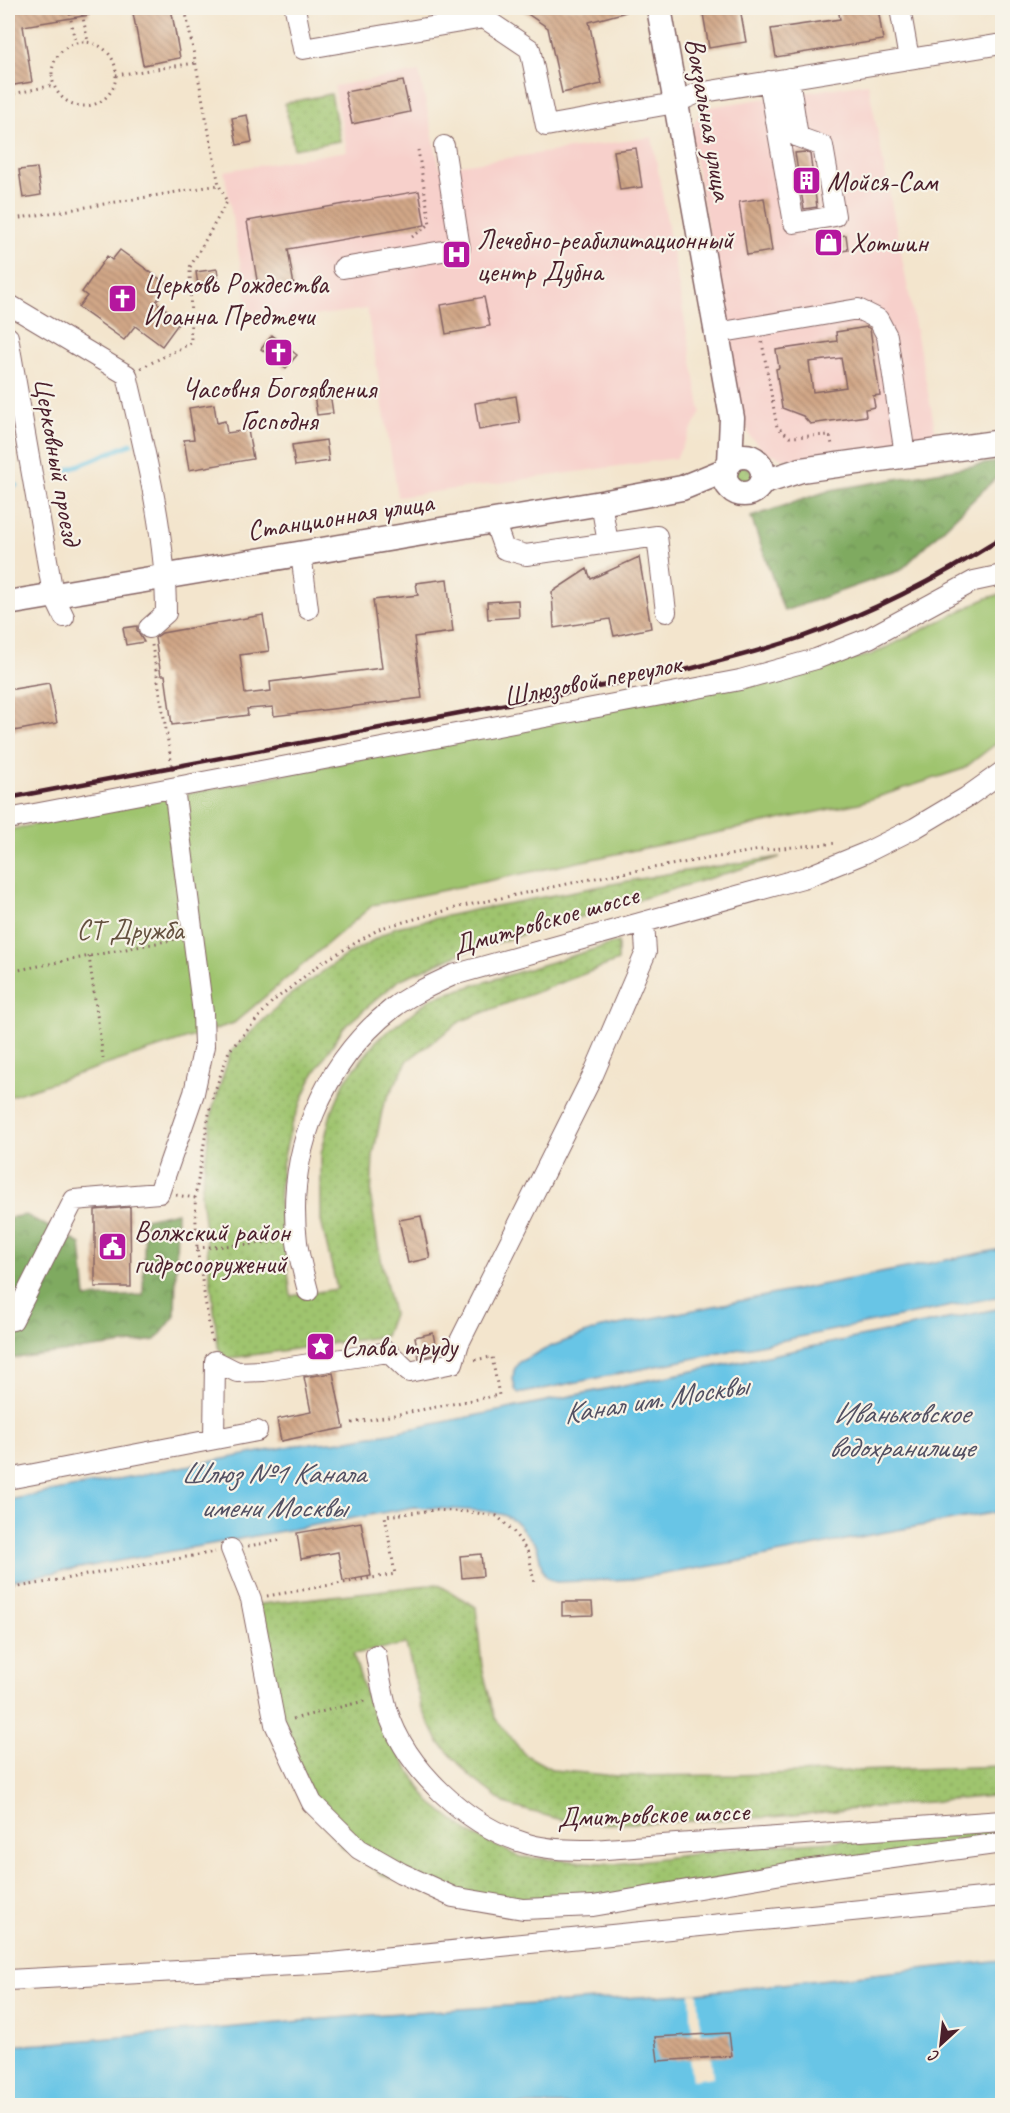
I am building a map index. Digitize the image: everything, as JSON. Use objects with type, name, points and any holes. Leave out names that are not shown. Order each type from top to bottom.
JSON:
[{"type":"main road","name":"Вокзальная улица","points":[[659,8],[732,418],[728,473]]},
{"type":"main road","name":"Вокзальная улица","points":[[732,418],[758,468]]},
{"type":"main road","points":[[758,468],[754,491],[749,494],[739,494],[728,473],[744,456],[758,468],[801,470],[1002,442]]},
{"type":"main road","name":"Станционная улица","points":[[8,603],[601,503],[682,488],[728,473]]},
{"type":"street","points":[[295,8],[303,49],[484,18],[530,49],[546,126],[675,103],[698,93],[1002,44]]},
{"type":"street","points":[[900,8],[909,59]]},
{"type":"street","points":[[769,81],[794,223],[835,216],[823,146],[798,137],[789,78]]},
{"type":"street","points":[[343,267],[460,248],[444,146]]},
{"type":"street","points":[[8,304],[127,375],[153,491],[166,575],[166,613],[149,628]]},
{"type":"street","points":[[717,333],[858,309],[878,319],[887,336],[905,455]]},
{"type":"street","name":"Церковный проезд","points":[[8,337],[53,594],[64,617]]},
{"type":"street","points":[[601,503],[608,543]]},
{"type":"street","points":[[494,520],[504,549],[526,555],[657,536],[666,612]]},
{"type":"street","points":[[301,553],[308,609]]},
{"type":"street","name":"Шлюзовой переулок","points":[[8,819],[741,680],[816,659],[868,638],[974,580],[1002,575]]},
{"type":"street","name":"Дмитровское шоссе","points":[[308,1291],[297,1243],[296,1213],[297,1171],[303,1140],[312,1114],[327,1084],[347,1055],[393,1008],[420,990],[453,975],[806,877],[866,853],[915,828],[958,803],[1002,772]]},
{"type":"street","points":[[8,1321],[13,1320],[74,1200],[159,1193],[194,1093],[204,1046],[203,1013],[174,788]]},
{"type":"street","points":[[214,1439],[215,1361],[237,1372],[264,1371],[388,1352],[409,1372],[453,1363],[459,1343],[593,1075],[646,952],[644,922]]},
{"type":"street","points":[[8,1479],[256,1431]]},
{"type":"street","points":[[231,1549],[251,1599],[275,1724],[312,1803],[359,1850],[400,1873],[453,1897],[523,1909],[593,1906],[805,1870],[1002,1843]]},
{"type":"street","name":"Дмитровское шоссе","points":[[376,1655],[387,1710],[402,1742],[418,1768],[440,1792],[469,1815],[500,1833],[528,1844],[559,1850],[592,1851],[1002,1821]]},
{"type":"street","points":[[8,1980],[331,1963],[1002,1896]]},
{"type":"path","points":[[69,8],[75,43]]},
{"type":"path","points":[[81,8],[88,42]]},
{"type":"path","points":[[127,375],[191,343],[190,267],[227,202],[219,185],[184,8]]},
{"type":"path","points":[[75,43],[97,44],[112,57],[116,66],[114,86],[108,96],[89,106],[78,106],[68,102],[59,94],[54,85],[53,64],[66,47],[75,43]]},
{"type":"path","points":[[116,75],[195,63]]},
{"type":"path","points":[[8,95],[54,85]]},
{"type":"path","points":[[404,238],[414,237],[430,224],[418,150]]},
{"type":"path","points":[[8,220],[219,185]]},
{"type":"path","points":[[760,326],[777,427],[790,437],[830,435],[832,449]]},
{"type":"path","points":[[149,628],[174,788]]},
{"type":"path","points":[[215,1361],[197,1248],[195,1198],[210,1106],[229,1052],[272,1002],[322,962],[381,928],[463,906],[610,875],[760,850],[838,843]]},
{"type":"path","points":[[8,972],[193,936]]},
{"type":"path","points":[[89,956],[104,1058]]},
{"type":"path","points":[[207,1095],[210,1106]]},
{"type":"path","points":[[197,1248],[286,1242]]},
{"type":"path","points":[[352,1423],[499,1395],[492,1357],[453,1363]]},
{"type":"path","points":[[251,1599],[395,1575],[385,1516],[435,1510],[496,1516],[513,1531],[529,1554],[534,1583]]},
{"type":"path","points":[[8,1589],[282,1540]]},
{"type":"path","points":[[275,1724],[372,1699]]},
{"type":"shaded area","name":"Лечебно-реабилитационный центр Дубна","points":[[419,72],[440,168],[652,137],[701,412],[676,458],[398,497],[367,309],[251,324],[224,171],[347,151],[334,86]]},
{"type":"shaded area","points":[[868,83],[937,439],[832,456],[788,460],[763,451],[750,436],[740,412],[690,130],[702,108]]},
{"type":"green space","points":[[331,94],[340,141],[294,149],[285,103]]},
{"type":"green space","points":[[1002,461],[1002,472],[901,570],[784,611],[751,517],[831,490]]},
{"type":"green space","points":[[743,466],[750,469],[753,476],[750,483],[743,486],[736,483],[733,476],[736,469]]},
{"type":"green space","name":"СТ Дружба","points":[[1002,594],[1002,739],[963,769],[859,803],[373,905],[234,1023],[8,1097],[8,830],[871,655],[987,598]]},
{"type":"green space","points":[[780,857],[459,954],[399,980],[343,1028],[312,1077],[291,1127],[282,1165],[279,1202],[291,1296],[337,1289],[321,1221],[321,1154],[331,1113],[345,1081],[378,1039],[432,998],[618,942],[618,961],[461,1021],[408,1060],[383,1106],[373,1156],[371,1199],[393,1314],[385,1336],[225,1359],[218,1347],[201,1194],[212,1111],[230,1053],[287,997],[342,958],[396,927],[666,874]]},
{"type":"green space","points":[[177,1212],[175,1316],[156,1340],[8,1359],[8,1218],[26,1215],[81,1244],[86,1298],[143,1295],[145,1219]]},
{"type":"green space","points":[[437,1584],[476,1607],[482,1667],[495,1718],[524,1754],[553,1770],[617,1776],[736,1775],[1002,1766],[1002,1795],[773,1817],[577,1824],[507,1805],[471,1777],[438,1741],[421,1706],[406,1644],[353,1654],[372,1713],[429,1801],[471,1834],[520,1857],[615,1864],[742,1848],[1002,1827],[1002,1839],[610,1906],[474,1907],[385,1876],[342,1847],[316,1815],[245,1606]]},
{"type":"water","points":[[1002,1249],[1002,1296],[523,1393],[518,1393],[515,1389],[514,1370],[519,1362],[552,1346],[598,1329]]},
{"type":"water","name":"Иваньковское водохранилище","points":[[1002,1308],[1002,1511],[635,1579],[556,1582],[547,1578],[543,1572],[537,1546],[517,1523],[504,1515],[485,1511],[414,1507],[8,1581],[8,1500],[297,1445],[390,1433]]},
{"type":"water","points":[[1002,1960],[1002,2105],[8,2105],[8,2046],[371,2015],[698,1993]]},
{"type":"pier","points":[[690,1993],[698,1993],[701,2033],[729,2033],[732,2056],[711,2057],[713,2077],[692,2080],[689,2059],[658,2061],[655,2037],[692,2034]]},
{"type":"building","points":[[8,8],[89,8],[89,15],[23,26],[32,82],[8,86]]},
{"type":"building","points":[[132,8],[171,8],[180,58],[143,65]]},
{"type":"building","points":[[519,8],[625,8],[626,12],[589,22],[602,84],[562,93],[548,28]]},
{"type":"building","points":[[702,8],[740,8],[746,42],[709,48]]},
{"type":"building","points":[[838,8],[878,8],[883,40],[776,57],[771,29],[840,19]]},
{"type":"building","points":[[403,81],[410,112],[352,124],[345,92]]},
{"type":"building","points":[[247,115],[252,142],[237,145],[232,118]]},
{"type":"building","points":[[636,148],[642,187],[620,190],[614,151]]},
{"type":"building","name":"Мойся-Сам","points":[[795,153],[810,154],[817,207],[804,209]]},
{"type":"building","points":[[37,168],[41,195],[23,198],[19,170]]},
{"type":"building","points":[[419,191],[425,225],[288,249],[294,286],[259,292],[247,221]]},
{"type":"building","points":[[764,198],[772,251],[747,255],[739,202]]},
{"type":"building","points":[[846,235],[848,250],[820,254],[818,239]]},
{"type":"building","name":"Церковь Рождества Иоанна Предтечи","points":[[120,250],[168,285],[156,302],[181,320],[162,346],[135,326],[124,340],[78,307],[87,296],[82,292],[107,256],[112,260]]},
{"type":"building","points":[[217,269],[220,288],[199,291],[196,272]]},
{"type":"building","points":[[484,297],[490,326],[446,334],[441,305]]},
{"type":"building","points":[[867,327],[870,329],[880,395],[873,396],[875,407],[865,409],[866,416],[810,424],[803,416],[782,408],[776,369],[779,368],[776,350],[837,341],[836,332]],"holes":[[[841,358],[846,387],[813,392],[809,362]]]},
{"type":"building","name":"Часовня Богоявления Господня","points":[[272,335],[297,355],[286,368],[261,349]]},
{"type":"building","points":[[330,393],[333,413],[317,415],[314,395]]},
{"type":"building","points":[[516,396],[520,423],[479,430],[475,403]]},
{"type":"building","points":[[214,404],[217,423],[225,421],[227,433],[248,430],[253,459],[189,470],[184,440],[194,439],[189,408]]},
{"type":"building","points":[[326,440],[329,461],[295,466],[292,445]]},
{"type":"building","points":[[639,557],[651,628],[614,636],[610,619],[554,628],[552,592],[587,569],[591,579]]},
{"type":"building","points":[[447,579],[453,632],[414,637],[422,698],[274,716],[273,707],[247,709],[248,715],[172,725],[165,675],[161,675],[155,638],[162,633],[263,615],[269,651],[240,655],[245,694],[271,691],[270,682],[382,668],[373,600],[418,595],[416,583]]},
{"type":"building","points":[[518,600],[519,617],[488,619],[487,602]]},
{"type":"building","points":[[137,626],[137,631],[144,642],[126,645],[123,628]]},
{"type":"building","points":[[49,683],[57,723],[8,732],[8,690]]},
{"type":"building","name":"Волжский район гидросооружений","points":[[130,1207],[131,1287],[95,1287],[95,1210]]},
{"type":"building","points":[[421,1216],[430,1258],[408,1263],[399,1220]]},
{"type":"building","points":[[433,1333],[437,1354],[419,1358],[415,1337]]},
{"type":"building","points":[[333,1373],[344,1428],[281,1441],[277,1419],[311,1412],[304,1377]]},
{"type":"building","points":[[361,1522],[371,1576],[343,1581],[338,1552],[301,1559],[297,1533]]},
{"type":"building","points":[[481,1554],[483,1576],[462,1578],[460,1556]]},
{"type":"building","points":[[562,1602],[592,1602],[593,1615],[562,1616]]},
{"type":"building","points":[[729,2033],[732,2056],[658,2061],[655,2037]]},
{"type":"waterway","points":[[60,473],[131,444]]},
{"type":"waterway","points":[[8,488],[16,485]]},
{"type":"railway","points":[[8,798],[677,672],[725,660],[789,641],[857,616],[931,580],[1002,538]]},
{"type":"place","name":"Мойся-Сам","points":[[806,181]]},
{"type":"place","name":"Хотшин","points":[[829,242]]},
{"type":"place","name":"Лечебно-реабилитационный центр Дубна","points":[[456,255]]},
{"type":"place","name":"Церковь Рождества Иоанна Предтечи","points":[[122,299]]},
{"type":"place","name":"Часовня Богоявления Господня","points":[[279,352]]},
{"type":"place","name":"Волжский район гидросооружений","points":[[113,1247]]},
{"type":"place","name":"Слава труду","points":[[320,1346]]},
{"type":"water label","name":"Канал им. Москвы","points":[[655,1399]]},
{"type":"water label","name":"Шлюз №1 Канала имени Москвы","points":[[273,1490]]}]
